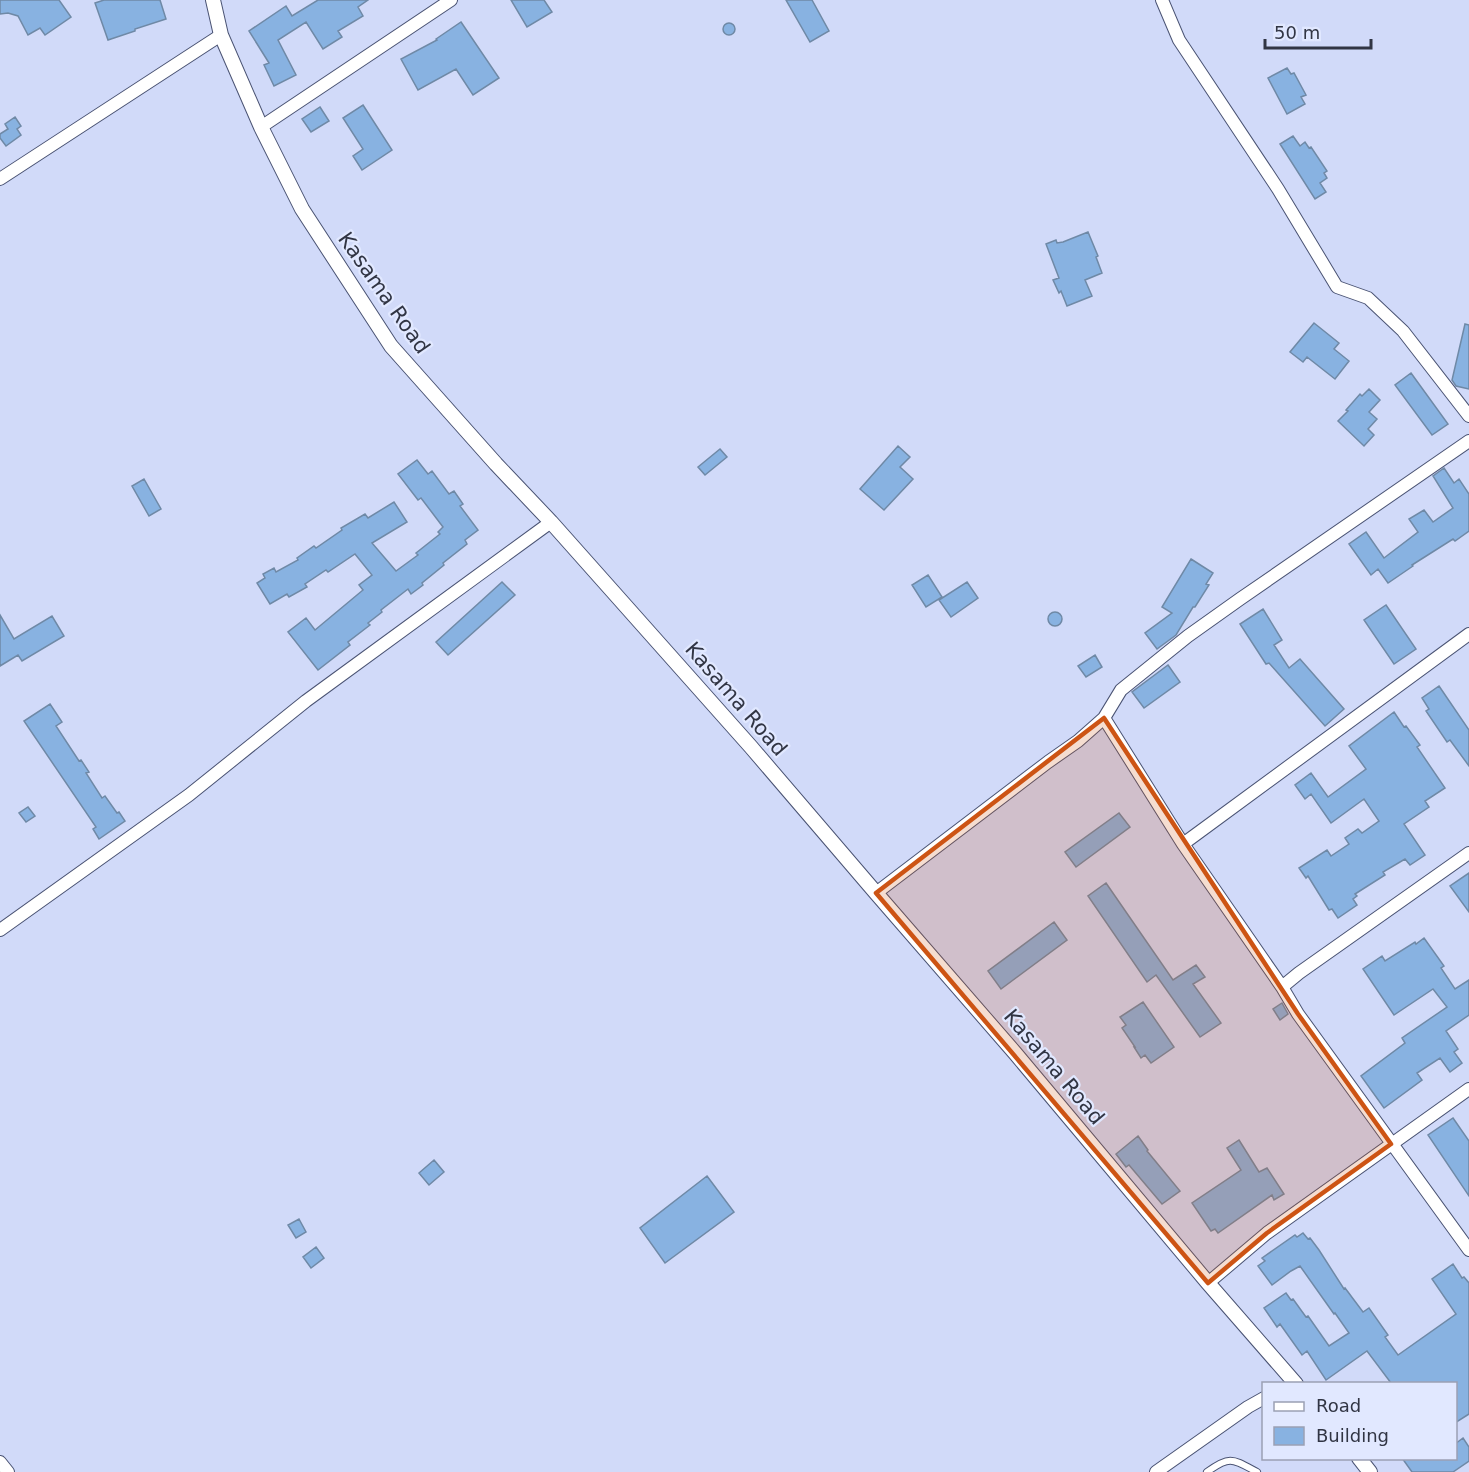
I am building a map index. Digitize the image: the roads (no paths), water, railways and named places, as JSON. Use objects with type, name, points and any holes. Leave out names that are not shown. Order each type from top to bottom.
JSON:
[{"type":"street","name":"Kasama Road","points":[[213,0],[221,35],[261,127],[302,209],[391,346],[751,747],[1015,1053],[1292,1382]]},
{"type":"street","points":[[261,127],[451,0]]},
{"type":"street","points":[[1162,0],[1179,40],[1278,189],[1337,287],[1368,298],[1402,330],[1469,416]]},
{"type":"street","points":[[0,179],[221,35]]},
{"type":"street","points":[[876,893],[1078,741],[1104,718],[1121,690],[1188,636],[1469,441]]},
{"type":"street","points":[[0,930],[189,795],[306,701],[551,522]]},
{"type":"street","points":[[1183,844],[1469,634]]},
{"type":"street","points":[[1104,718],[1183,844],[1282,987],[1298,1014],[1469,1250]]},
{"type":"street","points":[[1282,987],[1469,853]]},
{"type":"street","points":[[1208,1282],[1267,1233],[1469,1089]]},
{"type":"street","points":[[1156,1472],[1262,1399]]},
{"type":"street","points":[[1361,1460],[1370,1472]]},
{"type":"street","points":[[0,1462],[8,1472]]},
{"type":"lane","points":[[1207,1472],[1220,1462],[1236,1460],[1257,1472]]}]
